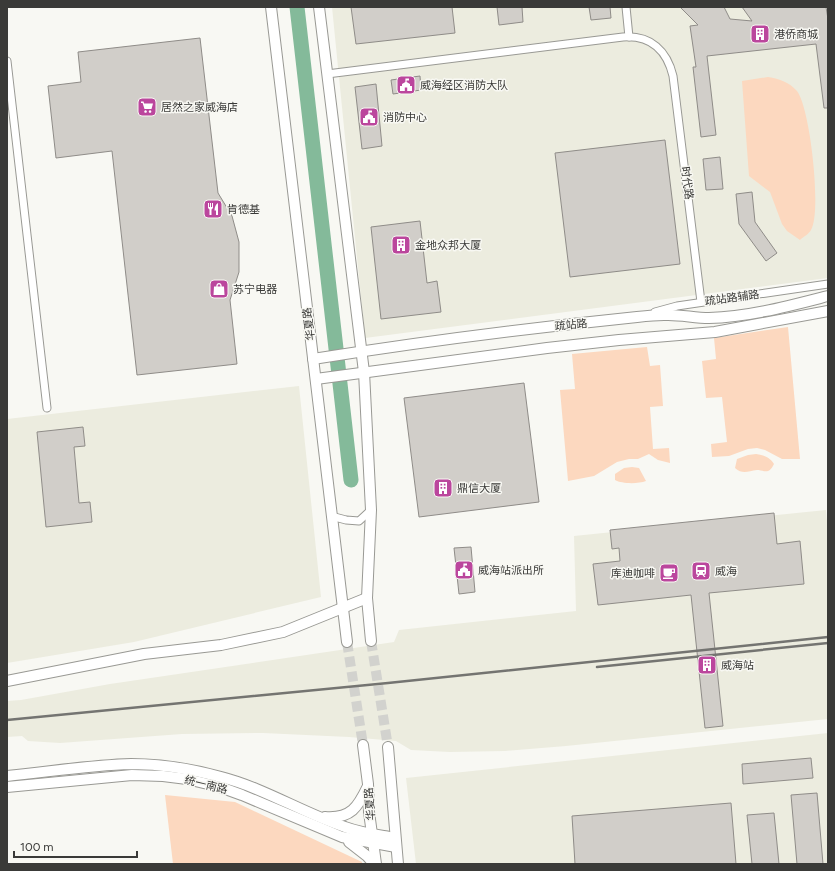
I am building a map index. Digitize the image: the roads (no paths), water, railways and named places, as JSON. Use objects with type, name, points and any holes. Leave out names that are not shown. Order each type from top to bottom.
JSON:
[{"type":"main road","name":"华夏路","points":[[271,7],[317,359],[332,516],[347,642]]},
{"type":"main road","points":[[319,7],[360,372],[371,510],[367,598],[371,641]]},
{"type":"main road","name":"疏站路","points":[[317,359],[358,352],[539,328],[636,317],[664,315],[709,318],[738,315],[763,311],[828,296]]},
{"type":"main road","name":"疏站路","points":[[319,378],[547,348],[715,332],[828,312]]},
{"type":"main road","points":[[7,681],[144,654],[221,645],[283,632],[344,609],[367,598]]},
{"type":"main road","name":"华夏路","points":[[363,745],[375,864]]},
{"type":"main road","points":[[388,747],[398,864]]},
{"type":"main road","name":"统一南路","points":[[7,776],[132,764],[191,769],[248,786],[373,839]]},
{"type":"main road","name":"统一南路","points":[[7,787],[132,775],[163,776],[187,779],[220,787],[242,795],[342,837],[373,839],[396,843]]},
{"type":"main road","points":[[320,816],[336,818],[348,814],[361,800],[368,784]]},
{"type":"main road","points":[[342,837],[359,848],[375,864]]},
{"type":"street","points":[[327,74],[629,36],[626,7]]},
{"type":"street","name":"时代路","points":[[629,36],[648,41],[662,52],[670,64],[674,76],[701,302]]},
{"type":"street","points":[[7,60],[47,408]]},
{"type":"street","name":"疏站路辅路","points":[[636,317],[677,306],[828,284]]},
{"type":"street","points":[[332,516],[346,520],[359,521],[371,510]]},
{"type":"waterway","points":[[297,7],[351,480]]},
{"type":"tunnel","points":[[371,641],[388,747]]},
{"type":"tunnel","points":[[347,642],[363,745]]},
{"type":"railway","points":[[7,720],[388,683],[828,637]]},
{"type":"railway","points":[[597,667],[828,643]]},
{"type":"place","name":"港侨商城","points":[[760,34]]},
{"type":"place","name":"威海经区消防大队","points":[[406,85]]},
{"type":"place","name":"居然之家威海店","points":[[147,107]]},
{"type":"place","name":"消防中心","points":[[369,117]]},
{"type":"place","name":"肯德基","points":[[213,209]]},
{"type":"place","name":"金地众邦大厦","points":[[401,245]]},
{"type":"place","name":"苏宁电器","points":[[219,289]]},
{"type":"place","name":"鼎信大厦","points":[[443,488]]},
{"type":"place","name":"威海站派出所","points":[[464,570]]},
{"type":"place","name":"威海","points":[[701,571]]},
{"type":"place","name":"库迪咖啡","points":[[669,573]]},
{"type":"place","name":"威海站","points":[[707,665]]}]
